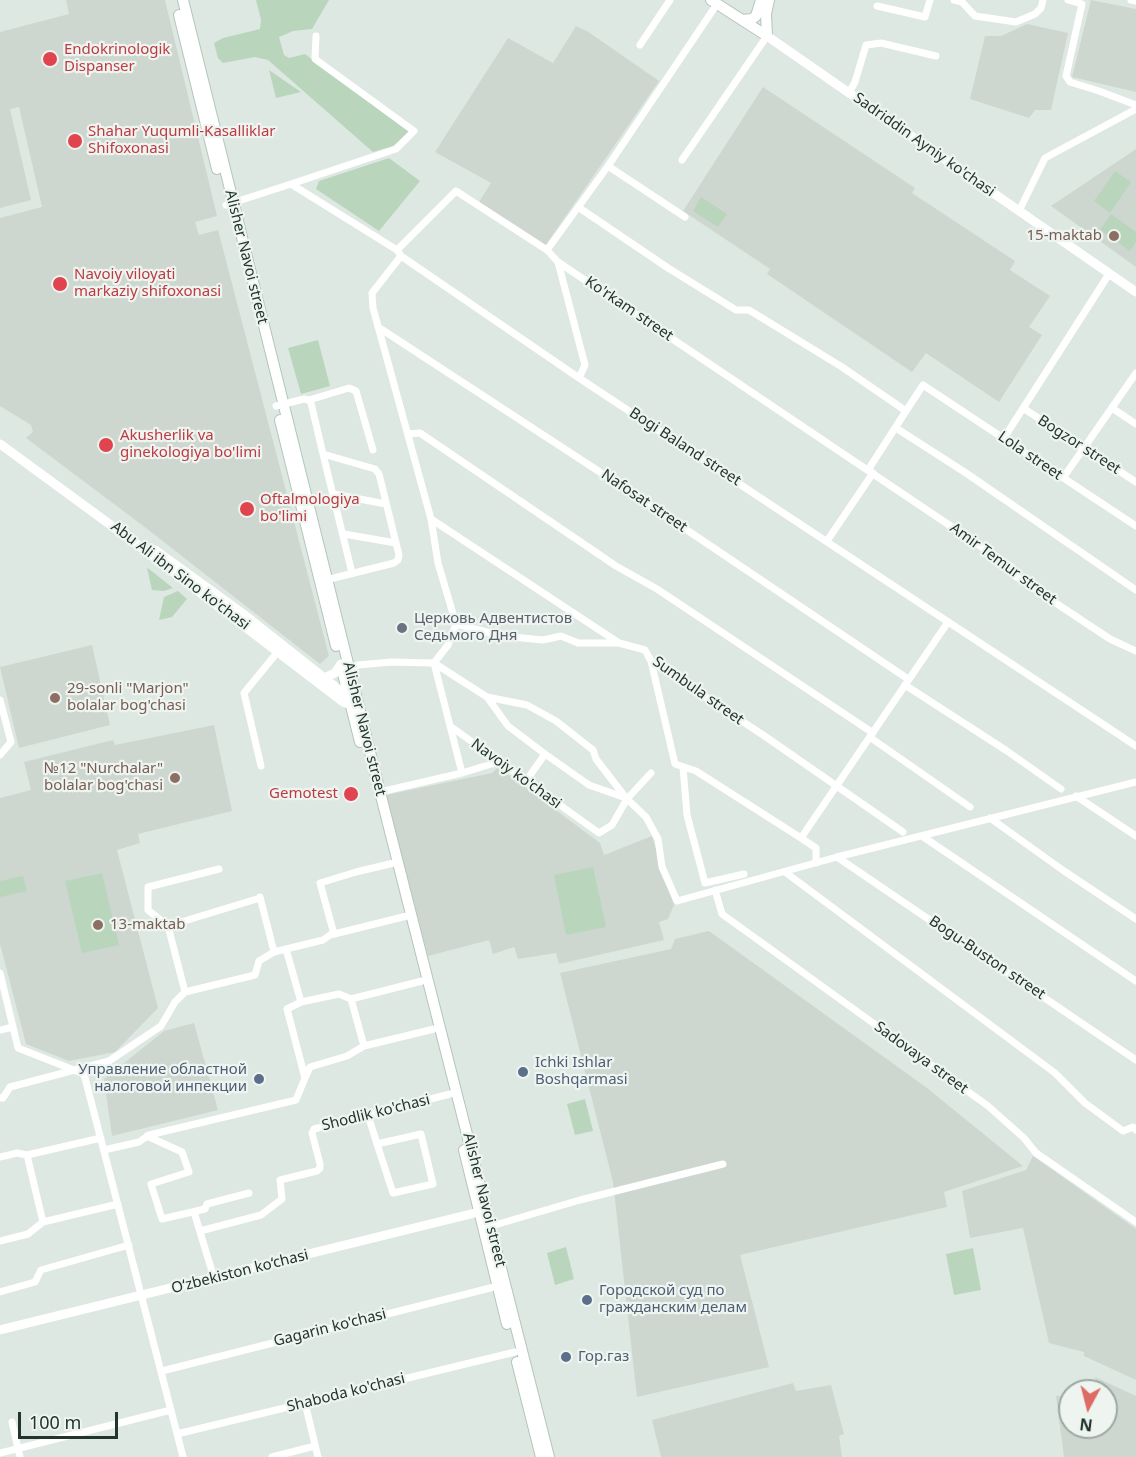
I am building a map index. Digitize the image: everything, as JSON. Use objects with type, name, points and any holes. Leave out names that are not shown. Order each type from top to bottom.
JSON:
[{"type":"main road","name":"Alisher Navoi street","points":[[176,0],[230,205]]},
{"type":"main road","name":"Alisher Navoi street","points":[[183,0],[230,205],[344,668],[380,792],[395,863]]},
{"type":"main road","points":[[742,20],[752,19],[769,0]]},
{"type":"main road","name":"Sadriddin Ayniy ko'chasi","points":[[714,2],[767,36]]},
{"type":"main road","points":[[762,8],[767,36]]},
{"type":"main road","name":"Alisher Navoi street","points":[[354,702],[487,1227],[549,1457]]},
{"type":"main road","name":"Alisher Navoi street","points":[[408,916],[479,1212],[487,1227],[498,1286],[541,1457]]},
{"type":"street","points":[[640,45],[670,0]]},
{"type":"street","points":[[877,6],[925,17],[930,0]]},
{"type":"street","points":[[954,0],[962,2],[975,16],[1016,22],[1035,14],[1041,8],[1043,0]]},
{"type":"street","points":[[1068,0],[1082,2],[1066,76],[1070,82],[1099,91],[1136,107]]},
{"type":"street","points":[[1131,0],[1136,1]]},
{"type":"street","points":[[547,250],[608,166],[714,2]]},
{"type":"street","points":[[230,205],[396,149],[414,131],[315,59],[316,36]]},
{"type":"street","points":[[682,160],[767,36]]},
{"type":"street","name":"Sadriddin Ayniy ko'chasi","points":[[767,36],[1136,292]]},
{"type":"street","points":[[849,93],[855,82],[866,45],[881,43],[936,56]]},
{"type":"street","points":[[1019,211],[1045,158],[1136,107]]},
{"type":"street","points":[[608,166],[685,217]]},
{"type":"street","name":"Bogi Baland street","points":[[291,184],[399,253],[579,378],[1136,746]]},
{"type":"street","name":"Ko'rkam street","points":[[399,253],[456,190],[547,250],[558,262],[871,472]]},
{"type":"street","points":[[578,207],[736,310],[749,310],[842,367],[906,411],[827,541]]},
{"type":"street","points":[[399,253],[372,294],[373,308],[431,519],[438,563],[456,624],[448,645],[434,663]]},
{"type":"street","points":[[558,262],[585,365],[579,378]]},
{"type":"street","points":[[1004,438],[1109,274]]},
{"type":"street","name":"Nafosat street","points":[[378,327],[628,490],[1061,789]]},
{"type":"street","points":[[1063,478],[1136,373]]},
{"type":"street","name":"Lola street","points":[[906,411],[923,385],[1136,526]]},
{"type":"street","points":[[279,404],[309,400],[349,388],[356,391],[373,450]]},
{"type":"street","points":[[309,400],[352,573]]},
{"type":"street","name":"Bogzor street","points":[[1023,408],[1136,482]]},
{"type":"street","points":[[1112,408],[1136,424]]},
{"type":"street","points":[[896,428],[966,473],[1136,590]]},
{"type":"street","points":[[408,434],[420,433],[616,567],[657,589],[872,735],[970,807]]},
{"type":"street","name":"Abu Ali ibn Sino ko'chasi","points":[[0,438],[354,702]]},
{"type":"street","name":"Abu Ali ibn Sino ko'chasi","points":[[0,444],[354,702]]},
{"type":"street","points":[[323,454],[375,469],[379,474],[399,555],[398,560],[394,563],[324,580]]},
{"type":"street","name":"Amir Temur street","points":[[871,472],[1013,568],[1015,576],[1110,639],[1136,651]]},
{"type":"street","points":[[333,494],[386,504]]},
{"type":"street","name":"Sumbula street","points":[[431,519],[619,643],[645,650],[651,661],[903,832]]},
{"type":"street","points":[[344,534],[396,543]]},
{"type":"street","points":[[801,838],[948,622]]},
{"type":"street","points":[[456,624],[502,636],[543,640],[561,636],[578,643],[619,643]]},
{"type":"street","points":[[261,766],[244,693],[281,648]]},
{"type":"street","points":[[651,661],[675,764],[696,771],[816,848],[816,863]]},
{"type":"street","points":[[324,678],[344,668],[358,665],[391,662],[434,663],[487,697],[527,705],[556,721],[593,750],[596,759],[627,799],[646,818],[658,839],[662,867],[677,901],[837,857],[1136,782]]},
{"type":"street","points":[[434,663],[462,773]]},
{"type":"street","points":[[487,697],[508,726],[545,754],[589,785],[627,799]]},
{"type":"street","points":[[0,700],[11,742],[0,755]]},
{"type":"street","name":"Navoiy ko'chasi","points":[[450,726],[599,833],[612,825],[627,799]]},
{"type":"street","points":[[526,781],[545,754]]},
{"type":"street","points":[[380,792],[498,762]]},
{"type":"street","points":[[683,767],[687,815],[705,883],[744,874]]},
{"type":"street","points":[[627,799],[651,773]]},
{"type":"street","points":[[1076,796],[1136,836]]},
{"type":"street","points":[[990,818],[1136,919]]},
{"type":"street","points":[[922,836],[1136,981]]},
{"type":"street","name":"Bogu-Buston street","points":[[837,857],[1136,1060]]},
{"type":"street","points":[[334,934],[320,883],[395,863]]},
{"type":"street","points":[[185,992],[168,926],[148,910],[148,887],[219,869]]},
{"type":"street","points":[[785,872],[1055,1073],[1084,1103],[1123,1131],[1132,1127],[1136,1130]]},
{"type":"street","name":"Sadovaya street","points":[[715,890],[722,914],[988,1106],[1024,1138],[1036,1153],[1136,1222]]},
{"type":"street","points":[[168,926],[260,897],[274,952]]},
{"type":"street","points":[[0,1098],[3,1098],[10,1087],[109,1061],[161,1026],[175,1002],[185,992],[255,975],[259,961],[274,952],[323,940],[334,934],[408,916]]},
{"type":"street","points":[[286,949],[301,1002]]},
{"type":"street","points":[[0,973],[18,1048],[84,1074],[183,1457]]},
{"type":"street","points":[[305,1078],[286,1009],[301,1002],[339,994],[351,999],[422,981]]},
{"type":"street","points":[[351,999],[364,1046]]},
{"type":"street","points":[[0,1030],[13,1027]]},
{"type":"street","points":[[104,1150],[139,1142],[147,1136],[296,1100],[310,1067],[347,1056],[364,1046],[434,1029]]},
{"type":"street","name":"Shodlik ko'chasi","points":[[200,1231],[261,1215],[282,1199],[280,1180],[320,1168],[312,1133],[315,1129],[450,1094]]},
{"type":"street","points":[[368,1115],[377,1144]]},
{"type":"street","name":"Shodlik ko'chasi","points":[[421,1134],[433,1184],[393,1193],[377,1144],[421,1134]]},
{"type":"street","points":[[147,1136],[182,1152],[189,1172],[151,1184],[162,1220],[204,1209],[207,1204],[249,1193]]},
{"type":"street","points":[[0,1157],[17,1153],[27,1155],[101,1138]]},
{"type":"street","points":[[27,1155],[44,1222]]},
{"type":"street","points":[[487,1227],[580,1200],[723,1164]]},
{"type":"street","points":[[0,1241],[28,1234],[44,1222],[118,1204]]},
{"type":"street","points":[[194,1212],[214,1278]]},
{"type":"street","name":"O‘zbekiston ko‘chasi","points":[[0,1330],[479,1212]]},
{"type":"street","points":[[0,1292],[35,1282],[41,1270],[129,1245]]},
{"type":"street","name":"Gagarin ko'chasi","points":[[162,1371],[498,1286]]},
{"type":"street","name":"Shaboda ko'chasi","points":[[177,1434],[514,1352]]},
{"type":"street","points":[[305,1403],[318,1457]]},
{"type":"street","points":[[0,1453],[171,1410]]},
{"type":"street","points":[[12,1422],[20,1457]]},
{"type":"street","points":[[272,1457],[315,1446]]},
{"type":"shaded area","points":[[66,0],[165,0],[217,216],[195,222],[199,235],[218,230],[329,656],[320,664],[26,438],[33,432],[31,425],[0,406],[0,218],[42,207],[19,107],[10,109],[31,200],[0,208],[0,32],[69,14]]},
{"type":"shaded area","points":[[1091,0],[1136,9],[1136,92],[1072,77]]},
{"type":"shaded area","points":[[1027,24],[1068,33],[1051,110],[1035,110],[1029,118],[970,99],[985,36],[1001,36]]},
{"type":"shaded area","points":[[576,26],[587,31],[659,81],[545,246],[479,202],[491,183],[435,152],[508,38],[553,63]]},
{"type":"shaded area","points":[[763,87],[915,188],[912,193],[1015,261],[1010,270],[1050,296],[1029,327],[1042,335],[999,402],[926,353],[912,372],[767,274],[770,269],[683,211]]},
{"type":"shaded area","name":"15-maktab","points":[[1136,149],[1136,267],[1051,206]]},
{"type":"shaded area","name":"29-sonli \"Marjon\" bolalar bog'chasi","points":[[92,645],[110,725],[19,748],[0,667]]},
{"type":"shaded area","points":[[214,725],[232,811],[138,834],[140,843],[117,850],[158,1008],[115,1052],[69,1061],[26,1044],[0,944],[0,798],[31,790],[24,762],[113,740],[115,745]]},
{"type":"shaded area","points":[[498,767],[600,843],[604,855],[652,836],[674,905],[668,919],[659,922],[664,940],[559,964],[556,953],[518,959],[514,947],[493,954],[489,940],[428,956],[386,795],[492,773]]},
{"type":"shaded area","points":[[709,931],[927,1088],[1023,1166],[944,1192],[947,1207],[740,1255],[769,1367],[637,1397],[613,1182],[560,973],[671,949],[675,939]]},
{"type":"shaded area","points":[[194,1023],[218,1110],[112,1136],[104,1079],[164,1031]]},
{"type":"shaded area","points":[[1033,1156],[1136,1229],[1136,1380],[1084,1356],[1084,1352],[1049,1343],[1023,1228],[970,1238],[962,1191],[1026,1170]]},
{"type":"shaded area","points":[[793,1383],[796,1391],[831,1385],[844,1434],[839,1436],[842,1457],[661,1457],[652,1420]]},
{"type":"shaded area","points":[[1118,1388],[1136,1396],[1136,1457],[1064,1457],[1062,1439],[1118,1439]]},
{"type":"green space","points":[[256,0],[329,0],[312,29],[293,31],[279,37],[284,55],[289,58],[305,54],[409,132],[393,146],[373,152],[268,60],[255,57],[223,63],[218,58],[214,43],[223,38],[260,29],[261,20]]},
{"type":"green space","points":[[269,70],[301,92],[276,98]]},
{"type":"green space","points":[[389,158],[420,181],[379,231],[316,189],[319,181]]},
{"type":"green space","points":[[1115,171],[1131,182],[1110,213],[1094,201]]},
{"type":"green space","points":[[701,197],[727,214],[718,227],[693,211]]},
{"type":"green space","points":[[1111,214],[1136,232],[1136,242],[1130,251],[1100,230]]},
{"type":"green space","points":[[318,340],[330,386],[301,394],[288,348]]},
{"type":"green space","points":[[147,568],[173,588],[164,591],[152,590]]},
{"type":"green space","points":[[178,591],[187,599],[172,617],[159,620],[164,597]]},
{"type":"green space","points":[[593,867],[606,927],[566,935],[554,875]]},
{"type":"green space","points":[[102,873],[119,945],[82,953],[65,881]]},
{"type":"green space","points":[[23,876],[27,891],[0,897],[0,881]]},
{"type":"green space","points":[[585,1099],[593,1131],[575,1135],[567,1104]]},
{"type":"green space","points":[[566,1247],[574,1279],[555,1285],[547,1253]]},
{"type":"green space","points":[[973,1248],[981,1290],[954,1295],[946,1254]]},
{"type":"place","name":"Endokrinologik Dispanser","points":[[50,59]]},
{"type":"place","name":"Shahar Yuqumli-Kasalliklar Shifoxonasi","points":[[75,141]]},
{"type":"place","name":"15-maktab","points":[[1114,236]]},
{"type":"place","name":"Navoiy viloyati markaziy shifoxonasi","points":[[60,284]]},
{"type":"place","name":"Akusherlik va ginekologiya bo'limi","points":[[106,445]]},
{"type":"place","name":"Oftalmologiya bo'limi","points":[[247,509]]},
{"type":"place","name":"Церковь Адвентистов Седьмого Дня","points":[[402,628]]},
{"type":"place","name":"29-sonli \"Marjon\" bolalar bog'chasi","points":[[55,698]]},
{"type":"place","name":"№12 \"Nurchalar\" bolalar bog'chasi","points":[[175,778]]},
{"type":"place","name":"Gemotest","points":[[351,794]]},
{"type":"place","name":"13-maktab","points":[[98,925]]},
{"type":"place","name":"Ichki Ishlar Boshqarmasi","points":[[523,1072]]},
{"type":"place","name":"Управление областной налоговой инпекции","points":[[259,1079]]},
{"type":"place","name":"Городской суд по гражданским делам","points":[[587,1300]]},
{"type":"place","name":"Гор.газ","points":[[566,1357]]}]
